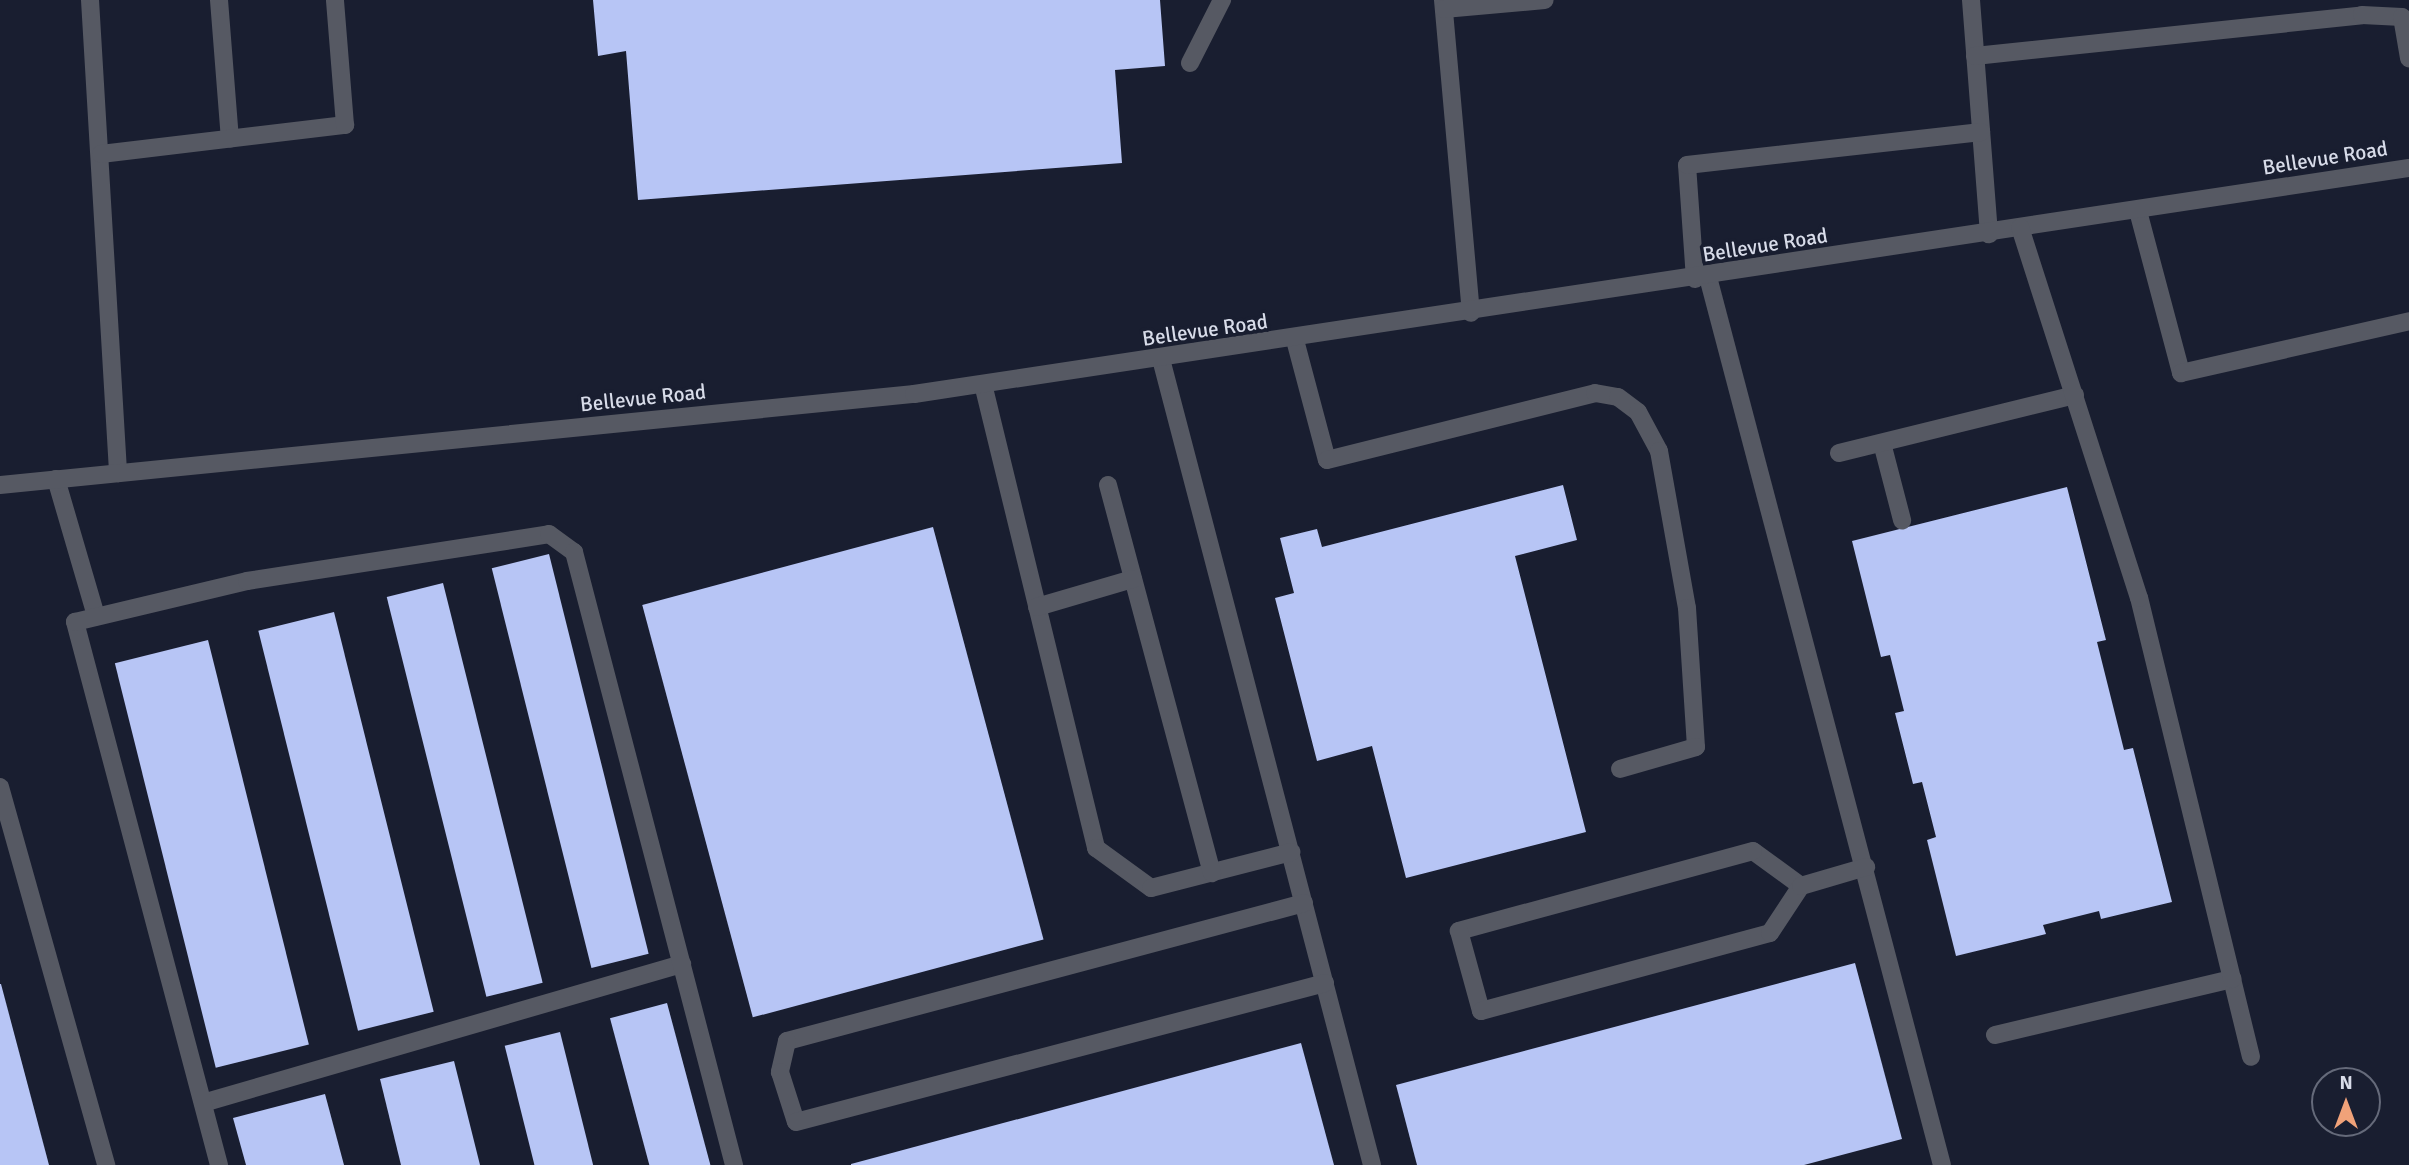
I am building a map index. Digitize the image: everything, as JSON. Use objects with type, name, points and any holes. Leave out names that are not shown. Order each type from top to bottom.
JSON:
[{"type":"street","points":[[90,0],[118,473]]},
{"type":"street","points":[[219,0],[230,139]]},
{"type":"street","points":[[101,154],[345,125],[335,0]]},
{"type":"street","points":[[1190,62],[1222,0]]},
{"type":"street","points":[[1472,313],[1443,5],[1545,0]]},
{"type":"street","points":[[1971,0],[1989,234]]},
{"type":"street","points":[[1975,56],[2362,15],[2402,17],[2409,58]]},
{"type":"street","points":[[1942,1165],[1866,867],[1701,278],[1687,165],[1981,132]]},
{"type":"street","name":"Bellevue Road","points":[[0,485],[983,384],[1295,340],[2409,168]]},
{"type":"street","points":[[2138,211],[2182,373],[2409,321]]},
{"type":"street","points":[[2020,228],[2139,597],[2251,1057]]},
{"type":"street","points":[[1295,340],[1327,460],[1595,393],[1618,397],[1638,412],[1659,452],[1687,608],[1696,747],[1620,769]]},
{"type":"street","points":[[1161,359],[1372,1165]]},
{"type":"street","points":[[983,384],[1096,848],[1151,888],[1291,852]]},
{"type":"street","points":[[1839,453],[2075,395]]},
{"type":"street","points":[[1882,443],[1902,520]]},
{"type":"street","points":[[56,479],[96,616]]},
{"type":"street","points":[[1108,485],[1212,873]]},
{"type":"street","points":[[219,1165],[75,622],[247,581],[549,534],[574,552],[734,1165]]},
{"type":"street","points":[[1037,607],[1133,579]]},
{"type":"street","points":[[0,787],[106,1165]]},
{"type":"street","points":[[1801,886],[1753,851],[1459,931],[1481,1011],[1770,933],[1801,886],[1866,867]]},
{"type":"street","points":[[1304,903],[787,1041],[780,1072],[796,1122],[1325,983]]},
{"type":"street","points":[[203,1103],[681,964]]},
{"type":"street","points":[[1995,1035],[2232,979]]},
{"type":"building","points":[[593,0],[1160,0],[1165,66],[1115,70],[1122,163],[638,200],[626,51],[598,56]]},
{"type":"building","points":[[1563,485],[1577,540],[1515,556],[1586,832],[1406,878],[1372,746],[1317,761],[1275,598],[1294,593],[1280,538],[1317,529],[1322,547]]},
{"type":"building","points":[[2067,487],[2106,640],[2097,642],[2124,750],[2133,748],[2172,902],[2101,919],[2099,911],[2043,925],[2046,934],[1956,956],[1927,840],[1936,837],[1922,782],[1913,784],[1895,713],[1904,711],[1890,655],[1881,657],[1852,541]]},
{"type":"building","points":[[933,527],[1044,939],[753,1017],[642,605]]},
{"type":"building","points":[[549,554],[649,954],[591,968],[492,568]]},
{"type":"building","points":[[443,583],[543,983],[486,997],[387,597]]},
{"type":"building","points":[[334,612],[434,1012],[358,1031],[258,631]]},
{"type":"building","points":[[208,640],[309,1045],[216,1068],[115,663]]},
{"type":"building","points":[[1855,963],[1902,1139],[1804,1165],[1417,1165],[1396,1085]]},
{"type":"building","points":[[1,984],[49,1165],[0,1165]]},
{"type":"building","points":[[667,1003],[710,1165],[649,1165],[610,1018]]},
{"type":"building","points":[[560,1032],[593,1165],[534,1165],[505,1046]]},
{"type":"building","points":[[1301,1043],[1334,1165],[851,1165],[851,1164]]},
{"type":"building","points":[[454,1061],[480,1165],[401,1165],[380,1079]]},
{"type":"building","points":[[325,1094],[344,1165],[246,1165],[233,1118]]}]
